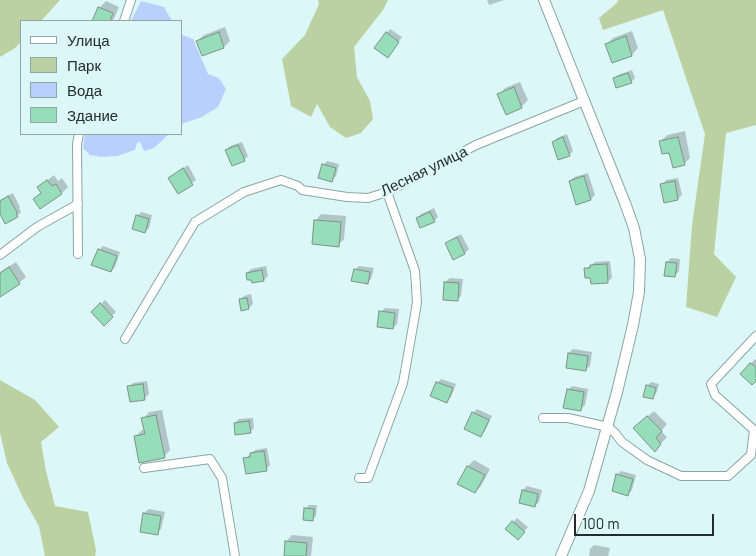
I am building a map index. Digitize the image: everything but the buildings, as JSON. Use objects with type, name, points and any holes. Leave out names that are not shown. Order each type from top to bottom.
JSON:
[{"type":"street","points":[[124,20],[131,0]]},
{"type":"street","points":[[544,0],[625,202],[634,228],[640,258],[639,292],[633,325],[608,427],[589,491],[561,556]]},
{"type":"street","name":"Лесная улица","points":[[125,339],[194,222],[244,192],[281,180],[298,186],[302,190],[347,197],[368,198],[387,192],[476,145],[584,101]]},
{"type":"street","points":[[78,254],[76,144],[79,135]]},
{"type":"street","points":[[359,478],[368,478],[403,383],[417,303],[415,271],[387,192]]},
{"type":"street","points":[[0,255],[38,227],[78,204]]},
{"type":"street","points":[[543,418],[568,418],[608,427],[616,433],[622,442],[647,460],[681,476],[728,476],[751,455],[754,430],[715,395],[711,384],[756,336]]},
{"type":"street","points":[[144,468],[210,459],[222,478],[235,556]]},
{"type":"green space","points":[[0,0],[60,0],[42,20],[20,20],[20,43],[0,57]]},
{"type":"green space","points":[[318,0],[388,0],[383,10],[354,47],[357,77],[370,101],[373,119],[361,133],[346,138],[330,127],[317,104],[311,117],[291,106],[282,59],[305,35],[319,4]]},
{"type":"green space","points":[[617,0],[756,0],[756,125],[726,133],[714,254],[736,277],[717,317],[686,307],[692,225],[705,134],[663,10],[603,30],[599,18],[618,2]]},
{"type":"green space","points":[[0,380],[35,400],[59,427],[41,442],[55,506],[88,512],[96,550],[95,556],[45,556],[39,526],[23,498],[7,463],[0,433]]},
{"type":"water","points":[[141,1],[164,7],[171,20],[132,20]]},
{"type":"water","points":[[182,36],[193,39],[208,74],[219,78],[226,89],[218,107],[202,117],[182,124]]},
{"type":"water","points":[[85,135],[168,135],[154,148],[144,151],[140,142],[137,143],[135,150],[117,156],[102,157],[90,155],[83,148]]}]
